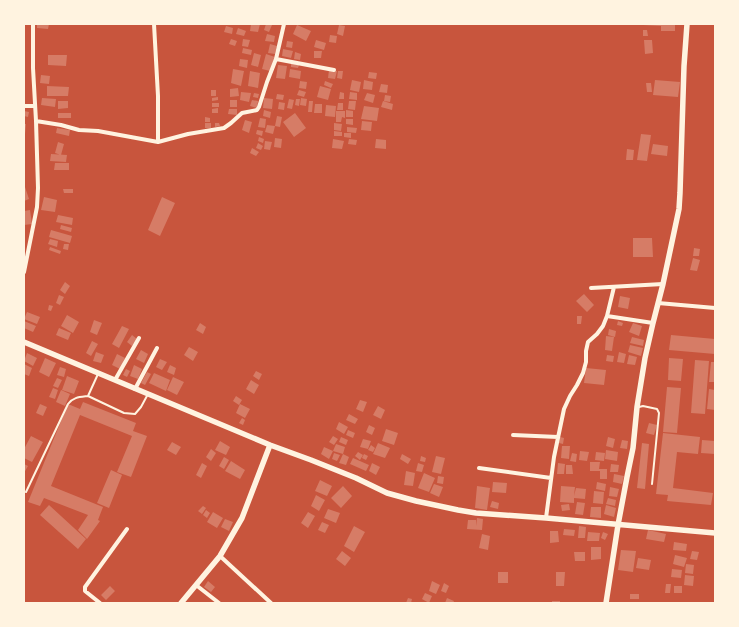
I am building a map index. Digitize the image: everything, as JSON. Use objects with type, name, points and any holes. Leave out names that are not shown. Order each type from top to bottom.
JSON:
[{"type":"street","points":[[24,272],[37,207],[38,188],[33,68],[34,24]]},
{"type":"street","points":[[154,24],[158,96],[158,142]]},
{"type":"street","points":[[36,121],[158,142],[188,134],[224,128],[242,113],[257,110],[259,107],[276,59],[284,24]]},
{"type":"street","points":[[606,603],[621,525],[640,407],[645,358],[653,323],[661,304],[663,284],[678,209],[680,193],[687,24]]},
{"type":"street","points":[[276,59],[334,70]]},
{"type":"street","points":[[24,106],[34,106]]},
{"type":"street","points":[[591,288],[663,284]]},
{"type":"street","points":[[546,518],[551,478],[564,409],[583,373],[586,362],[588,342],[603,326],[614,287]]},
{"type":"street","points":[[661,304],[715,308]]},
{"type":"street","points":[[607,316],[653,323]]},
{"type":"street","points":[[115,380],[139,338]]},
{"type":"street","points":[[24,342],[270,445],[336,470],[387,493],[416,501],[476,513],[715,531]]},
{"type":"street","points":[[135,389],[158,348]]},
{"type":"street","points":[[513,435],[558,437]]},
{"type":"street","points":[[181,603],[220,556],[242,518],[270,445]]},
{"type":"street","points":[[479,468],[551,478]]},
{"type":"street","points":[[100,603],[85,591],[85,587],[127,529]]},
{"type":"street","points":[[220,556],[271,603]]},
{"type":"street","points":[[196,586],[219,603]]},
{"type":"lane","points":[[88,396],[98,373]]},
{"type":"lane","points":[[26,492],[71,400],[88,396],[124,413],[135,414],[141,408],[148,394]]},
{"type":"lane","points":[[640,407],[657,409],[659,413],[652,484]]},
{"type":"building","points":[[37,24],[49,24],[48,29],[37,28]]},
{"type":"building","points":[[251,24],[260,24],[258,32],[250,31]]},
{"type":"building","points":[[266,24],[272,25],[269,32],[264,30]]},
{"type":"building","points":[[643,24],[675,24],[675,31],[661,31],[661,26]]},
{"type":"building","points":[[297,25],[311,31],[306,41],[293,34]]},
{"type":"building","points":[[339,25],[345,26],[343,36],[337,34]]},
{"type":"building","points":[[226,26],[233,28],[232,34],[224,32]]},
{"type":"building","points":[[238,28],[246,31],[244,36],[236,34]]},
{"type":"building","points":[[643,30],[647,30],[648,36],[643,36]]},
{"type":"building","points":[[267,34],[275,36],[274,42],[265,41]]},
{"type":"building","points":[[330,35],[337,36],[336,43],[329,42]]},
{"type":"building","points":[[231,39],[237,41],[235,46],[229,44]]},
{"type":"building","points":[[243,39],[250,40],[248,47],[242,46]]},
{"type":"building","points":[[316,40],[326,43],[324,50],[314,47]]},
{"type":"building","points":[[644,40],[652,40],[653,53],[645,54]]},
{"type":"building","points":[[287,41],[293,42],[292,48],[286,47]]},
{"type":"building","points":[[270,44],[277,46],[275,54],[268,53]]},
{"type":"building","points":[[243,48],[252,50],[251,55],[242,53]]},
{"type":"building","points":[[283,49],[293,51],[291,58],[282,56]]},
{"type":"building","points":[[314,51],[322,51],[321,58],[314,58]]},
{"type":"building","points":[[295,52],[301,54],[300,60],[294,59]]},
{"type":"building","points":[[254,53],[261,55],[258,67],[251,65]]},
{"type":"building","points":[[266,54],[275,57],[270,71],[262,69]]},
{"type":"building","points":[[48,55],[67,55],[66,66],[48,65]]},
{"type":"building","points":[[240,59],[248,60],[247,68],[239,66]]},
{"type":"building","points":[[291,63],[299,65],[298,68],[291,67]]},
{"type":"building","points":[[278,65],[287,66],[285,79],[276,78]]},
{"type":"building","points":[[233,69],[244,71],[241,86],[231,83]]},
{"type":"building","points":[[290,69],[301,71],[300,79],[289,77]]},
{"type":"building","points":[[329,70],[337,71],[335,79],[328,78]]},
{"type":"building","points":[[250,71],[260,73],[258,88],[248,86]]},
{"type":"building","points":[[338,71],[343,71],[342,79],[337,78]]},
{"type":"building","points":[[369,72],[377,73],[376,79],[368,78]]},
{"type":"building","points":[[41,75],[50,76],[49,84],[40,83]]},
{"type":"building","points":[[352,80],[361,82],[359,92],[350,90]]},
{"type":"building","points":[[364,80],[373,82],[372,90],[363,89]]},
{"type":"building","points":[[655,80],[680,82],[678,97],[653,95]]},
{"type":"building","points":[[300,81],[307,82],[306,89],[299,88]]},
{"type":"building","points":[[325,81],[333,84],[331,88],[324,85]]},
{"type":"building","points":[[646,83],[651,83],[652,92],[647,92]]},
{"type":"building","points":[[381,84],[388,85],[387,93],[379,92]]},
{"type":"building","points":[[47,86],[69,87],[68,96],[47,96]]},
{"type":"building","points":[[320,86],[331,89],[328,100],[317,97]]},
{"type":"building","points":[[238,88],[239,96],[230,97],[230,89]]},
{"type":"building","points":[[211,90],[216,90],[216,96],[211,96]]},
{"type":"building","points":[[299,90],[306,92],[304,97],[297,95]]},
{"type":"building","points":[[241,92],[251,93],[249,102],[240,100]]},
{"type":"building","points":[[340,92],[344,93],[344,99],[339,99]]},
{"type":"building","points":[[350,92],[357,93],[357,100],[349,99]]},
{"type":"building","points":[[254,93],[259,94],[258,98],[253,97]]},
{"type":"building","points":[[367,93],[375,95],[373,103],[364,100]]},
{"type":"building","points":[[277,94],[284,95],[283,100],[276,99]]},
{"type":"building","points":[[385,95],[391,96],[390,102],[384,101]]},
{"type":"building","points":[[218,97],[218,100],[212,101],[212,98]]},
{"type":"building","points":[[42,98],[56,99],[55,107],[41,105]]},
{"type":"building","points":[[264,98],[273,99],[272,109],[263,108]]},
{"type":"building","points":[[301,98],[307,99],[306,106],[300,105]]},
{"type":"building","points":[[289,99],[294,100],[292,109],[287,108]]},
{"type":"building","points":[[296,99],[300,99],[299,106],[295,105]]},
{"type":"building","points":[[230,100],[237,100],[237,107],[230,107]]},
{"type":"building","points":[[252,100],[258,101],[257,108],[250,106]]},
{"type":"building","points":[[58,101],[68,101],[68,108],[58,109]]},
{"type":"building","points":[[309,101],[313,101],[312,112],[308,112]]},
{"type":"building","points":[[349,101],[356,101],[355,110],[348,109]]},
{"type":"building","points":[[383,101],[393,104],[392,110],[381,107]]},
{"type":"building","points":[[279,102],[285,103],[284,110],[278,109]]},
{"type":"building","points":[[212,103],[219,103],[219,107],[212,107]]},
{"type":"building","points":[[338,103],[343,103],[343,110],[337,110]]},
{"type":"building","points":[[315,104],[322,104],[322,113],[314,113]]},
{"type":"building","points":[[326,105],[336,106],[335,117],[325,116]]},
{"type":"building","points":[[364,106],[379,108],[377,121],[361,119]]},
{"type":"building","points":[[218,108],[218,113],[212,113],[212,109]]},
{"type":"building","points":[[229,109],[237,109],[237,115],[228,114]]},
{"type":"building","points":[[264,110],[271,112],[270,118],[263,116]]},
{"type":"building","points":[[346,110],[353,111],[353,117],[346,117]]},
{"type":"building","points":[[24,111],[29,112],[28,117],[24,116]]},
{"type":"building","points":[[336,111],[345,111],[345,118],[342,117],[341,122],[336,122]]},
{"type":"building","points":[[58,113],[71,113],[71,118],[58,118]]},
{"type":"building","points":[[295,113],[306,128],[294,137],[283,122]]},
{"type":"building","points":[[277,116],[282,117],[280,127],[275,126]]},
{"type":"building","points":[[205,117],[210,118],[210,122],[205,122]]},
{"type":"building","points":[[260,118],[266,119],[265,128],[258,127]]},
{"type":"building","points":[[346,119],[353,119],[353,125],[346,124]]},
{"type":"building","points":[[245,120],[252,122],[249,133],[242,130]]},
{"type":"building","points":[[362,121],[372,122],[371,131],[361,130]]},
{"type":"building","points":[[205,123],[211,123],[211,128],[205,128]]},
{"type":"building","points":[[215,123],[219,123],[220,126],[215,127]]},
{"type":"building","points":[[334,123],[342,124],[341,131],[334,130]]},
{"type":"building","points":[[24,124],[26,124],[25,134],[24,134]]},
{"type":"building","points":[[267,125],[275,126],[273,134],[265,132]]},
{"type":"building","points":[[347,127],[357,128],[356,133],[347,132]]},
{"type":"building","points":[[57,128],[70,130],[69,136],[56,133]]},
{"type":"building","points":[[257,130],[263,131],[262,136],[256,134]]},
{"type":"building","points":[[334,131],[342,132],[342,136],[334,136]]},
{"type":"building","points":[[344,133],[351,133],[351,138],[344,137]]},
{"type":"building","points":[[641,134],[651,135],[647,161],[637,160]]},
{"type":"building","points":[[259,137],[264,139],[263,143],[258,141]]},
{"type":"building","points":[[275,138],[282,139],[281,148],[274,147]]},
{"type":"building","points":[[333,139],[344,141],[342,149],[332,148]]},
{"type":"building","points":[[349,139],[357,140],[356,145],[348,144]]},
{"type":"building","points":[[376,139],[386,140],[386,149],[375,148]]},
{"type":"building","points":[[265,141],[272,142],[270,150],[264,149]]},
{"type":"building","points":[[58,142],[64,144],[61,155],[55,153]]},
{"type":"building","points":[[258,143],[263,146],[261,150],[256,148]]},
{"type":"building","points":[[653,144],[668,146],[667,156],[651,154]]},
{"type":"building","points":[[252,148],[259,152],[256,156],[250,153]]},
{"type":"building","points":[[627,149],[634,150],[633,160],[626,160]]},
{"type":"building","points":[[51,154],[67,155],[66,162],[50,161]]},
{"type":"building","points":[[55,163],[69,163],[69,170],[54,170]]},
{"type":"building","points":[[24,184],[29,199],[24,201]]},
{"type":"building","points":[[63,189],[73,189],[73,193],[64,193]]},
{"type":"building","points":[[44,197],[57,200],[55,212],[41,210]]},
{"type":"building","points":[[162,197],[175,203],[160,236],[148,230]]},
{"type":"building","points":[[30,210],[32,224],[24,225],[24,211]]},
{"type":"building","points":[[58,215],[73,218],[72,225],[56,222]]},
{"type":"building","points":[[61,225],[72,228],[71,232],[60,229]]},
{"type":"building","points":[[51,230],[72,236],[70,243],[49,237]]},
{"type":"building","points":[[633,238],[652,238],[653,257],[633,257]]},
{"type":"building","points":[[50,239],[58,241],[57,247],[48,244]]},
{"type":"building","points":[[64,244],[69,244],[68,250],[63,249]]},
{"type":"building","points":[[50,247],[61,251],[60,254],[49,250]]},
{"type":"building","points":[[694,248],[700,249],[699,256],[693,256]]},
{"type":"building","points":[[693,258],[700,260],[697,271],[690,270]]},
{"type":"building","points":[[65,282],[70,286],[65,294],[60,290]]},
{"type":"building","points":[[584,294],[594,305],[587,312],[576,301]]},
{"type":"building","points":[[59,295],[64,297],[60,305],[56,303]]},
{"type":"building","points":[[620,296],[630,298],[628,309],[618,307]]},
{"type":"building","points":[[49,305],[53,306],[51,311],[48,310]]},
{"type":"building","points":[[27,312],[40,317],[37,324],[24,319]]},
{"type":"building","points":[[67,315],[79,322],[73,333],[61,326]]},
{"type":"building","points":[[577,316],[582,316],[581,324],[577,324]]},
{"type":"building","points":[[94,320],[102,323],[97,335],[90,332]]},
{"type":"building","points":[[24,321],[36,326],[33,332],[24,328]]},
{"type":"building","points":[[618,321],[623,323],[622,326],[617,325]]},
{"type":"building","points":[[200,323],[206,327],[203,334],[196,330]]},
{"type":"building","points":[[633,323],[642,326],[639,336],[629,332]]},
{"type":"building","points":[[122,326],[129,329],[119,348],[112,344]]},
{"type":"building","points":[[59,328],[71,333],[68,340],[56,335]]},
{"type":"building","points":[[609,329],[616,331],[615,337],[608,335]]},
{"type":"building","points":[[132,335],[137,339],[132,346],[127,342]]},
{"type":"building","points":[[671,335],[715,339],[715,354],[669,350]]},
{"type":"building","points":[[606,336],[614,337],[612,351],[605,350]]},
{"type":"building","points":[[632,337],[644,340],[643,346],[630,343]]},
{"type":"building","points":[[92,341],[98,344],[91,356],[86,353]]},
{"type":"building","points":[[630,345],[643,348],[641,356],[628,352]]},
{"type":"building","points":[[189,347],[198,352],[193,361],[184,355]]},
{"type":"building","points":[[141,350],[148,354],[144,363],[136,359]]},
{"type":"building","points":[[96,352],[104,355],[101,363],[93,361]]},
{"type":"building","points":[[619,352],[626,354],[624,363],[617,362]]},
{"type":"building","points":[[27,353],[37,358],[33,366],[24,361]]},
{"type":"building","points":[[117,354],[125,358],[120,369],[112,365]]},
{"type":"building","points":[[607,355],[614,356],[613,362],[606,361]]},
{"type":"building","points":[[629,355],[637,357],[635,365],[627,364]]},
{"type":"building","points":[[45,358],[56,363],[49,377],[39,372]]},
{"type":"building","points":[[669,358],[683,359],[681,381],[668,380]]},
{"type":"building","points":[[160,359],[167,362],[162,370],[156,367]]},
{"type":"building","points":[[695,360],[709,361],[705,414],[691,413]]},
{"type":"building","points":[[711,362],[715,362],[715,382],[709,382]]},
{"type":"building","points":[[24,364],[32,368],[29,376],[24,374]]},
{"type":"building","points":[[134,365],[142,369],[138,379],[130,376]]},
{"type":"building","points":[[170,365],[176,368],[174,375],[167,372]]},
{"type":"building","points":[[60,367],[66,369],[64,377],[57,375]]},
{"type":"building","points":[[586,368],[606,370],[604,385],[584,383]]},
{"type":"building","points":[[126,369],[130,371],[127,377],[123,375]]},
{"type":"building","points":[[256,371],[262,374],[259,380],[253,376]]},
{"type":"building","points":[[147,372],[151,374],[145,385],[141,383]]},
{"type":"building","points":[[154,373],[170,380],[166,391],[149,383]]},
{"type":"building","points":[[67,376],[79,381],[74,394],[62,390]]},
{"type":"building","points":[[173,377],[184,382],[177,395],[167,390]]},
{"type":"building","points":[[57,378],[62,380],[58,388],[53,386]]},
{"type":"building","points":[[251,380],[259,385],[254,394],[246,389]]},
{"type":"building","points":[[667,387],[681,388],[677,433],[663,432]]},
{"type":"building","points":[[53,388],[58,390],[55,399],[49,397]]},
{"type":"building","points":[[709,389],[715,390],[715,410],[707,409]]},
{"type":"building","points":[[61,390],[70,394],[65,406],[56,402]]},
{"type":"building","points":[[236,396],[242,400],[239,405],[233,401]]},
{"type":"building","points":[[360,400],[367,402],[363,412],[356,409]]},
{"type":"building","points":[[83,402],[136,423],[133,431],[147,436],[131,477],[117,472],[132,436],[80,415],[51,486],[103,507],[98,520],[100,521],[87,539],[78,530],[88,515],[44,498],[40,506],[28,502],[68,404],[80,409]]},
{"type":"building","points":[[40,404],[47,407],[43,416],[36,413]]},
{"type":"building","points":[[240,404],[250,409],[245,418],[236,413]]},
{"type":"building","points":[[378,406],[385,410],[381,419],[373,415]]},
{"type":"building","points":[[349,414],[358,419],[355,424],[346,420]]},
{"type":"building","points":[[242,418],[245,420],[243,425],[239,423]]},
{"type":"building","points":[[339,422],[348,427],[344,434],[336,429]]},
{"type":"building","points":[[649,423],[657,425],[654,435],[646,433]]},
{"type":"building","points":[[369,425],[375,428],[372,435],[366,432]]},
{"type":"building","points":[[386,429],[398,433],[394,445],[382,441]]},
{"type":"building","points":[[348,430],[355,433],[353,438],[346,435]]},
{"type":"building","points":[[663,433],[700,437],[698,454],[677,452],[673,488],[713,493],[711,505],[667,501],[668,495],[656,494]]},
{"type":"building","points":[[31,436],[43,442],[32,462],[24,458],[24,449]]},
{"type":"building","points":[[333,436],[338,439],[334,445],[329,442]]},
{"type":"building","points":[[341,437],[348,440],[346,445],[339,442]]},
{"type":"building","points":[[560,437],[564,438],[563,444],[559,443]]},
{"type":"building","points":[[608,437],[615,439],[613,448],[606,446]]},
{"type":"building","points":[[363,439],[371,441],[368,449],[360,447]]},
{"type":"building","points":[[622,440],[628,441],[627,449],[620,448]]},
{"type":"building","points":[[702,440],[715,441],[715,454],[701,453]]},
{"type":"building","points":[[220,441],[230,447],[226,455],[215,450]]},
{"type":"building","points":[[172,442],[181,447],[176,455],[167,450]]},
{"type":"building","points":[[378,443],[390,448],[385,458],[373,454]]},
{"type":"building","points":[[642,443],[649,444],[645,489],[637,488]]},
{"type":"building","points":[[336,444],[345,447],[343,454],[333,451]]},
{"type":"building","points":[[371,445],[375,448],[373,452],[368,450]]},
{"type":"building","points":[[562,446],[570,446],[569,459],[561,458]]},
{"type":"building","points":[[324,447],[333,451],[329,459],[321,454]]},
{"type":"building","points":[[211,449],[216,453],[211,461],[206,457]]},
{"type":"building","points":[[606,450],[618,452],[617,461],[605,459]]},
{"type":"building","points":[[580,451],[589,452],[587,461],[579,460]]},
{"type":"building","points":[[358,452],[363,455],[360,460],[355,456]]},
{"type":"building","points":[[596,452],[605,453],[604,461],[595,460]]},
{"type":"building","points":[[334,453],[340,455],[337,461],[332,459]]},
{"type":"building","points":[[572,453],[577,454],[576,462],[570,461]]},
{"type":"building","points":[[343,454],[349,457],[346,465],[339,463]]},
{"type":"building","points":[[364,454],[368,456],[366,460],[362,458]]},
{"type":"building","points":[[402,454],[411,459],[408,464],[400,459]]},
{"type":"building","points":[[421,456],[426,458],[425,462],[420,461]]},
{"type":"building","points":[[436,456],[445,458],[441,474],[432,472]]},
{"type":"building","points":[[224,457],[229,460],[224,469],[219,466]]},
{"type":"building","points":[[353,458],[369,465],[366,471],[350,464]]},
{"type":"building","points":[[231,461],[245,470],[240,479],[225,471]]},
{"type":"building","points":[[590,462],[600,462],[599,469],[607,469],[607,479],[600,479],[600,471],[590,471]]},
{"type":"building","points":[[202,463],[207,466],[201,478],[196,475]]},
{"type":"building","points":[[372,463],[380,467],[376,475],[369,471]]},
{"type":"building","points":[[418,463],[424,465],[422,472],[416,471]]},
{"type":"building","points":[[558,463],[565,464],[564,474],[557,474]]},
{"type":"building","points":[[24,464],[28,466],[24,473]]},
{"type":"building","points":[[611,464],[619,465],[618,472],[610,472]]},
{"type":"building","points":[[566,465],[572,465],[573,474],[566,474]]},
{"type":"building","points":[[111,470],[122,475],[109,508],[97,503]]},
{"type":"building","points":[[406,471],[415,473],[413,486],[404,485]]},
{"type":"building","points":[[424,473],[435,478],[429,492],[418,488]]},
{"type":"building","points":[[614,474],[624,476],[622,484],[613,482]]},
{"type":"building","points":[[438,476],[444,477],[443,484],[437,483]]},
{"type":"building","points":[[320,480],[332,486],[327,496],[315,491]]},
{"type":"building","points":[[493,482],[507,483],[506,493],[492,492]]},
{"type":"building","points":[[597,482],[606,484],[605,491],[596,489]]},
{"type":"building","points":[[434,484],[443,487],[439,497],[430,493]]},
{"type":"building","points":[[343,486],[352,496],[341,508],[331,498]]},
{"type":"building","points":[[477,486],[490,488],[487,510],[475,508]]},
{"type":"building","points":[[561,486],[575,487],[574,496],[576,488],[586,489],[585,499],[574,498],[574,503],[560,502]]},
{"type":"building","points":[[610,487],[619,489],[617,497],[609,496]]},
{"type":"building","points":[[594,491],[604,492],[603,504],[593,503]]},
{"type":"building","points":[[316,495],[325,500],[319,511],[311,506]]},
{"type":"building","points":[[608,498],[616,500],[615,506],[606,504]]},
{"type":"building","points":[[492,501],[499,503],[498,509],[490,507]]},
{"type":"building","points":[[577,502],[585,503],[583,515],[575,514]]},
{"type":"building","points":[[569,504],[570,510],[562,511],[561,505]]},
{"type":"building","points":[[49,505],[86,539],[78,549],[40,515]]},
{"type":"building","points":[[606,505],[616,508],[614,517],[604,514]]},
{"type":"building","points":[[203,506],[206,508],[202,514],[198,511]]},
{"type":"building","points":[[591,507],[601,507],[601,518],[590,517]]},
{"type":"building","points":[[328,509],[340,513],[336,523],[324,518]]},
{"type":"building","points":[[206,510],[210,513],[207,518],[203,515]]},
{"type":"building","points":[[213,512],[223,518],[217,528],[207,522]]},
{"type":"building","points":[[308,512],[315,516],[308,528],[301,523]]},
{"type":"building","points":[[477,518],[483,519],[482,530],[467,529],[468,520],[476,520],[476,526]]},
{"type":"building","points":[[225,519],[233,522],[229,531],[221,527]]},
{"type":"building","points":[[322,522],[329,525],[325,533],[318,530]]},
{"type":"building","points":[[354,526],[365,532],[354,552],[344,546]]},
{"type":"building","points":[[579,526],[586,527],[585,538],[578,538]]},
{"type":"building","points":[[564,529],[575,530],[574,536],[563,535]]},
{"type":"building","points":[[648,530],[666,534],[664,542],[646,539]]},
{"type":"building","points":[[550,531],[558,531],[559,542],[550,543]]},
{"type":"building","points":[[588,532],[600,533],[599,541],[587,541]]},
{"type":"building","points":[[603,532],[608,534],[605,540],[601,538]]},
{"type":"building","points":[[482,534],[490,536],[488,550],[479,548]]},
{"type":"building","points":[[674,542],[687,544],[686,551],[673,550]]},
{"type":"building","points":[[591,547],[601,547],[601,559],[591,560]]},
{"type":"building","points":[[621,550],[636,551],[633,572],[618,570]]},
{"type":"building","points":[[342,551],[351,558],[345,566],[336,559]]},
{"type":"building","points":[[692,551],[699,552],[697,560],[690,559]]},
{"type":"building","points":[[574,552],[585,552],[585,561],[575,561]]},
{"type":"building","points":[[675,555],[687,558],[684,567],[673,564]]},
{"type":"building","points":[[638,558],[651,560],[649,570],[636,568]]},
{"type":"building","points":[[686,564],[694,565],[693,574],[685,573]]},
{"type":"building","points":[[672,569],[682,570],[681,578],[671,577]]},
{"type":"building","points":[[498,572],[508,572],[508,583],[498,583]]},
{"type":"building","points":[[556,572],[565,572],[564,586],[556,586]]},
{"type":"building","points":[[685,575],[694,576],[693,586],[684,585]]},
{"type":"building","points":[[208,581],[215,587],[211,592],[204,587]]},
{"type":"building","points":[[432,581],[440,585],[436,594],[429,591]]},
{"type":"building","points":[[444,583],[449,586],[446,593],[441,591]]},
{"type":"building","points":[[666,584],[671,584],[670,593],[665,593]]},
{"type":"building","points":[[110,586],[115,591],[106,600],[101,595]]},
{"type":"building","points":[[674,586],[682,586],[682,593],[674,593]]},
{"type":"building","points":[[425,593],[432,596],[429,603],[422,599]]},
{"type":"building","points":[[630,594],[639,594],[639,599],[630,599]]},
{"type":"building","points":[[408,598],[412,599],[411,603],[406,603]]},
{"type":"building","points":[[447,598],[454,601],[453,603],[445,603]]},
{"type":"building","points":[[552,601],[560,601],[560,603],[552,603]]}]
